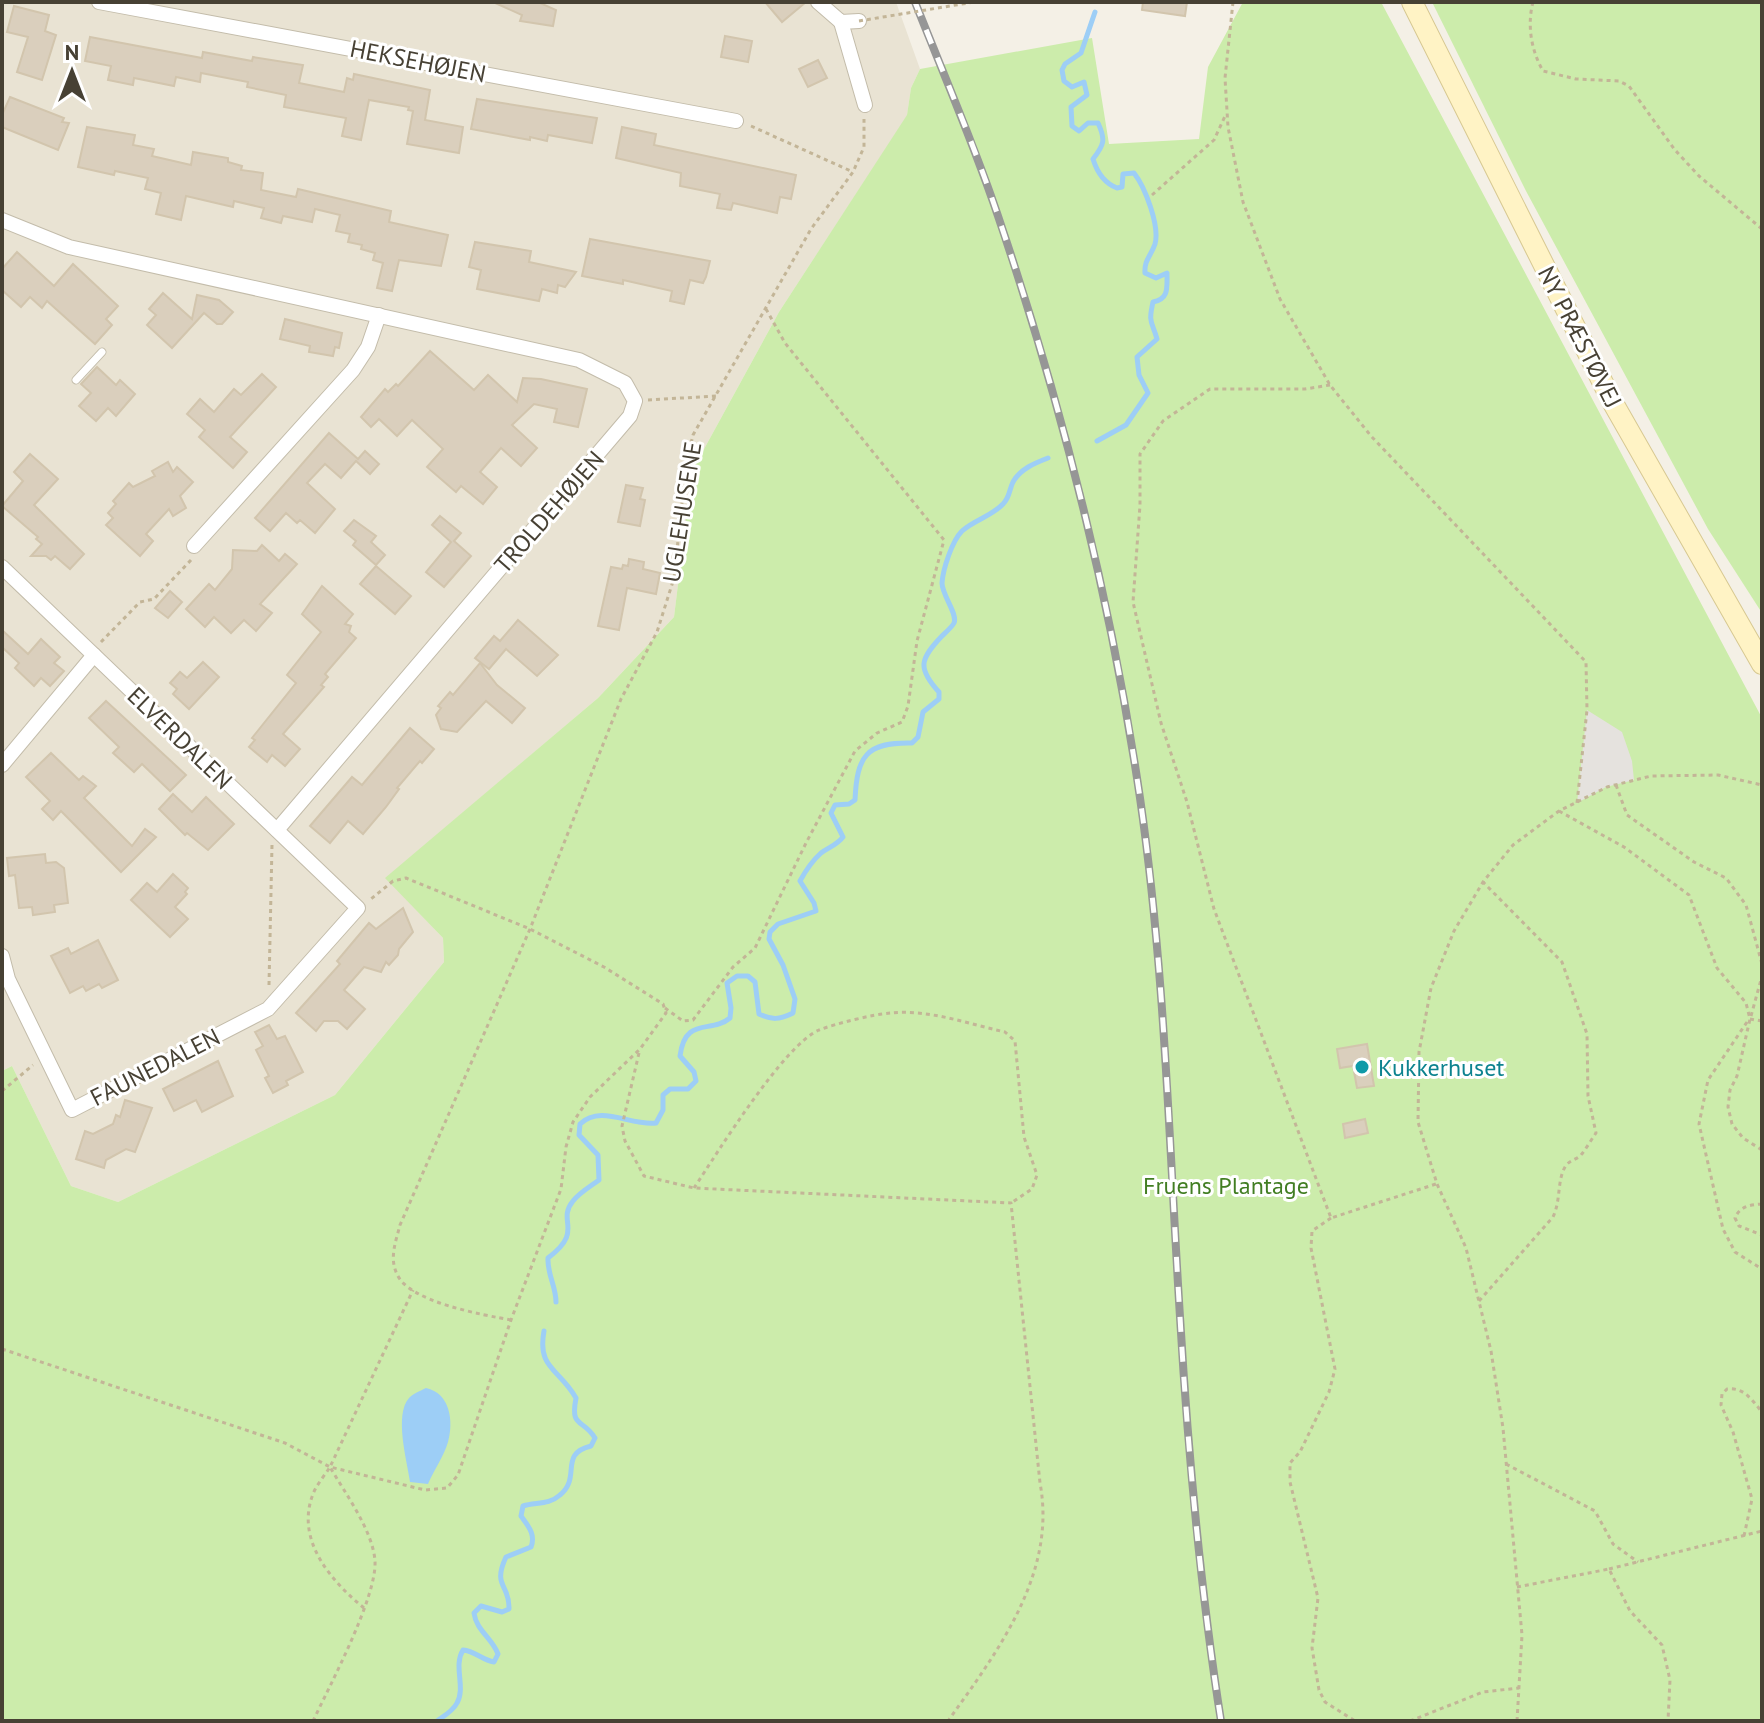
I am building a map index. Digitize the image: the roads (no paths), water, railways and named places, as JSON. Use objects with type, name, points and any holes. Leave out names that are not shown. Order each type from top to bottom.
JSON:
[{"type":"street","name":"HEKSEHØJEN","points":[[99,2],[736,121]]},
{"type":"street","points":[[818,2],[841,22],[865,105]]},
{"type":"street","name":"NY PRÆSTØVEJ","points":[[1412,2],[1613,403],[1762,664]]},
{"type":"street","points":[[841,22],[859,21]]},
{"type":"street","points":[[2,220],[69,247],[379,315],[368,347],[353,370],[194,546]]},
{"type":"street","name":"TROLDEHØJEN","points":[[277,830],[630,416],[635,401],[625,383],[579,360],[379,315]]},
{"type":"street","name":"ELVERDALEN","points":[[2,567],[358,908]]},
{"type":"street","points":[[2,765],[94,655]]},
{"type":"street","name":"FAUNEDALEN","points":[[2,956],[8,979],[72,1110],[268,1009],[358,908]]},
{"type":"lane","points":[[76,380],[102,352]]},
{"type":"water","points":[[426,1388],[445,1402],[450,1417],[446,1447],[428,1484],[410,1482],[402,1426],[402,1415],[409,1398]]},
{"type":"waterway","points":[[1095,12],[1081,53],[1065,64],[1062,70],[1064,81],[1072,87],[1084,82],[1087,95],[1071,107],[1072,126],[1079,131],[1088,123],[1098,123],[1103,142],[1093,159],[1108,183],[1122,187],[1123,174],[1134,173],[1138,179],[1147,197],[1156,236],[1145,273],[1156,278],[1167,273],[1167,288],[1162,298],[1153,302],[1151,315],[1157,339],[1137,357],[1139,375],[1148,393],[1126,425],[1097,441]]},
{"type":"waterway","points":[[556,1302],[548,1258],[565,1240],[568,1233],[567,1215],[573,1201],[599,1180],[598,1155],[579,1135],[580,1124],[597,1116],[656,1123],[663,1110],[663,1095],[670,1089],[688,1089],[696,1081],[694,1072],[680,1056],[687,1035],[730,1018],[727,983],[737,976],[748,976],[755,982],[759,1014],[776,1018],[793,1013],[795,999],[783,965],[769,939],[770,932],[778,924],[816,911],[800,881],[818,856],[843,837],[831,813],[835,805],[849,804],[855,800],[858,772],[867,755],[884,745],[912,743],[918,737],[923,712],[939,699],[939,692],[927,676],[924,664],[929,651],[954,623],[942,583],[955,541],[967,527],[1003,504],[1020,473],[1048,458]]},
{"type":"waterway","points":[[437,1721],[457,1703],[459,1663],[463,1650],[494,1662],[498,1654],[474,1613],[481,1606],[502,1612],[509,1609],[501,1580],[502,1567],[506,1557],[531,1547],[533,1538],[521,1516],[523,1506],[547,1502],[560,1495],[569,1481],[575,1454],[591,1446],[595,1438],[576,1419],[576,1398],[547,1361],[544,1331]]},
{"type":"railway","points":[[915,2],[969,135],[1021,287],[1082,504],[1115,650],[1140,798],[1155,927],[1191,1469],[1221,1721]]},
{"type":"place","name":"Kukkerhuset","points":[[1362,1067]]},
{"type":"park label","name":"Fruens Plantage","points":[[1226,1185]]}]
